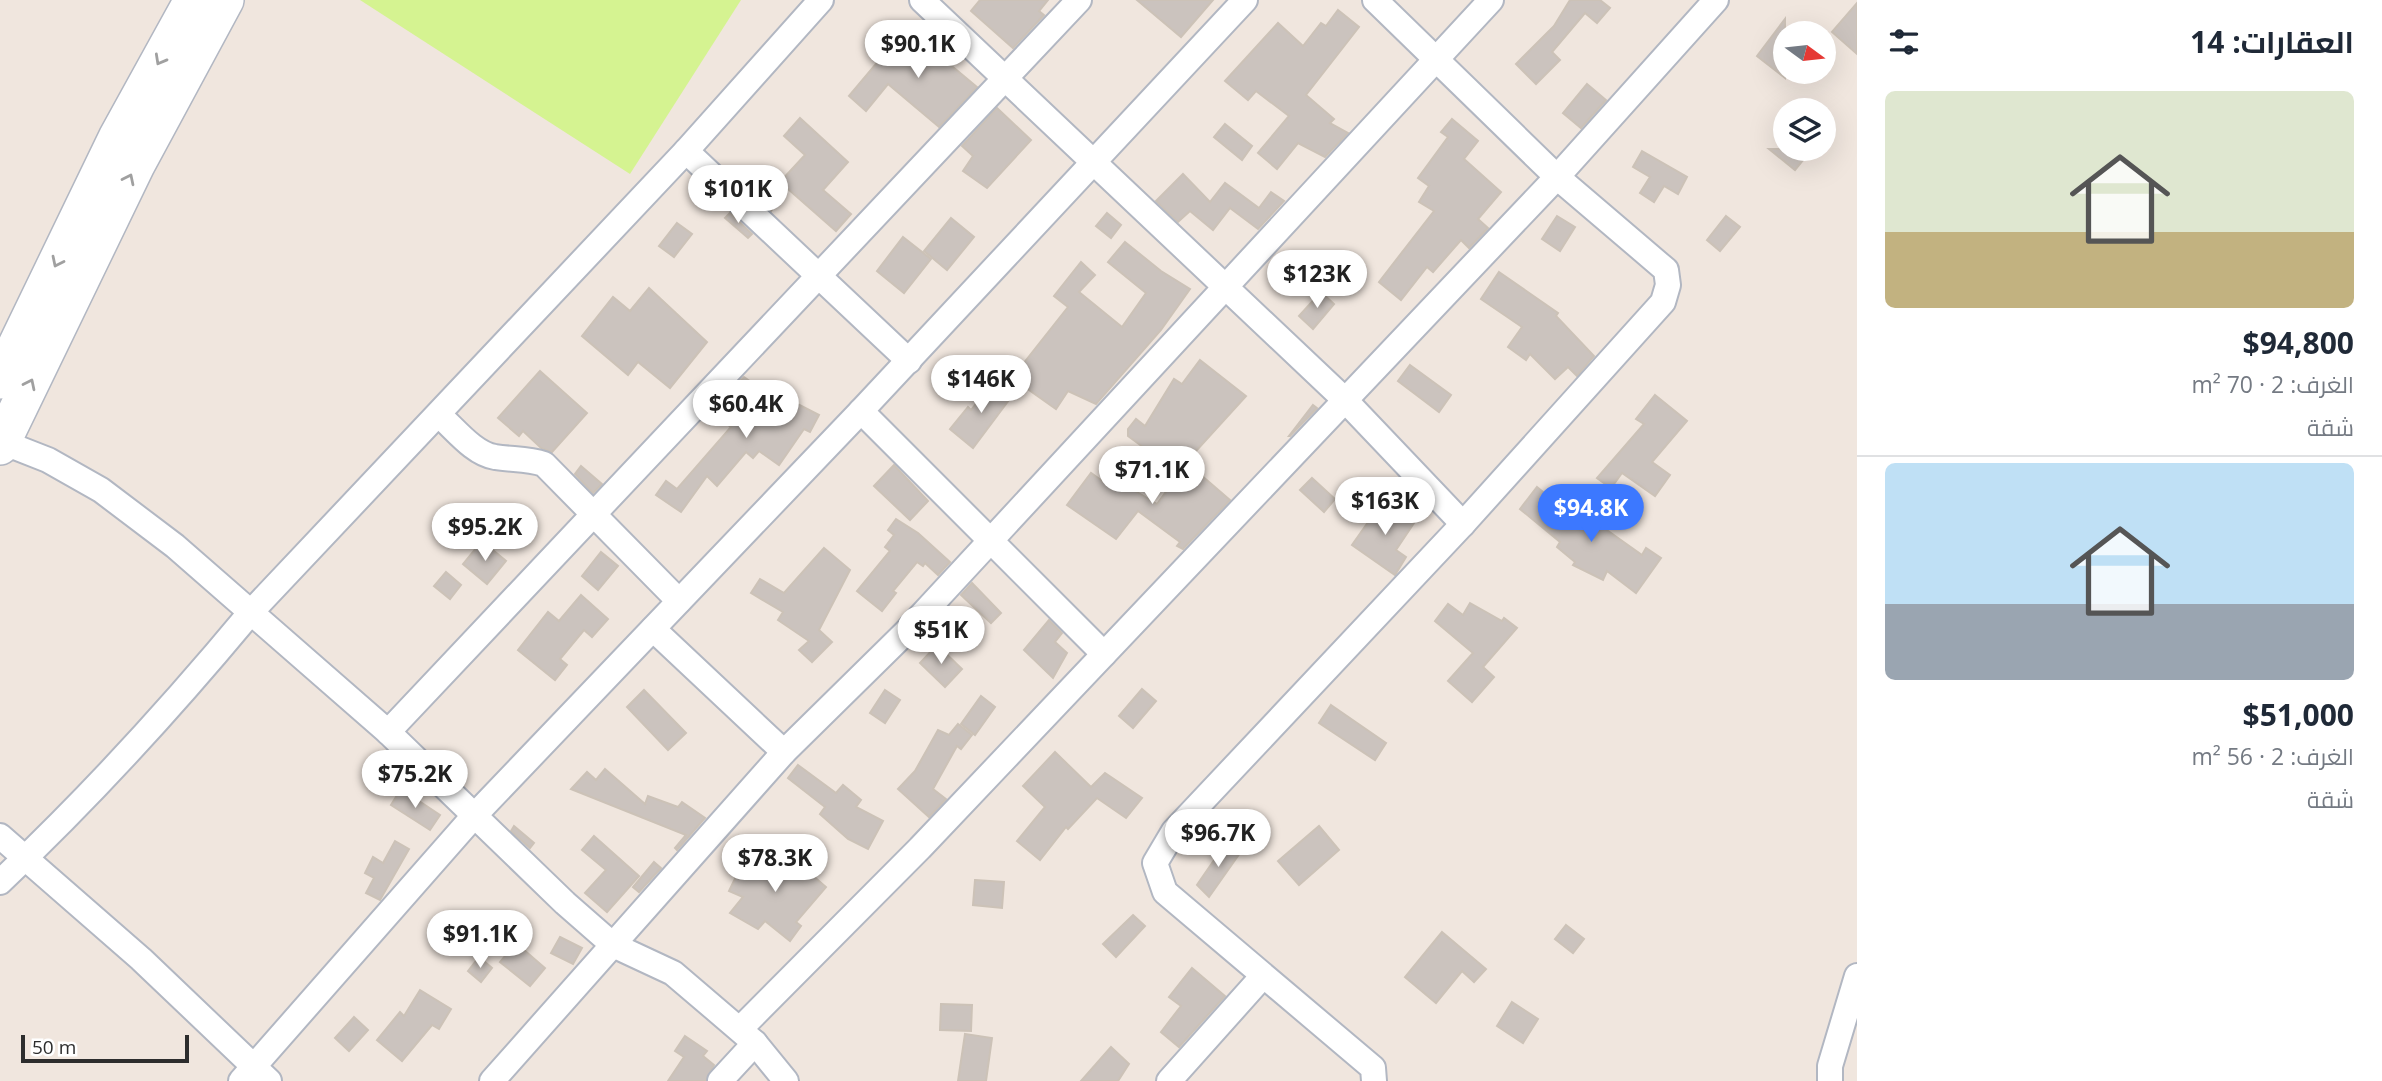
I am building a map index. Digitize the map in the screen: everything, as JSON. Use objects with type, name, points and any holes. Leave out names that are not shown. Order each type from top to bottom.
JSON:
[{"type":"street","points":[[4,359],[117,138],[193,0]]},
{"type":"street","points":[[225,0],[136,165],[1,444],[48,460],[101,490],[175,546],[388,732],[473,817],[612,945],[673,973],[747,1036],[786,1081]]},
{"type":"street","points":[[0,882],[26,858],[202,671],[251,612],[686,151],[821,0]]},
{"type":"street","points":[[922,0],[1003,79],[1227,285],[1344,399],[1463,524]]},
{"type":"street","points":[[388,732],[1079,0]]},
{"type":"street","points":[[0,836],[141,959],[254,1076],[473,817],[909,361],[1245,0]]},
{"type":"street","points":[[1374,1081],[1373,1068],[1262,977],[1165,892],[1155,863],[1174,831],[1463,524],[1663,302],[1668,285],[1666,270],[1557,177],[1376,0]]},
{"type":"street","points":[[492,1081],[784,752],[906,632],[990,538],[1491,0]]},
{"type":"street","points":[[720,1081],[747,1036],[920,848],[1557,177],[1716,0]]},
{"type":"street","points":[[686,151],[909,361]]},
{"type":"street","points":[[861,411],[1104,654]]},
{"type":"street","points":[[439,415],[472,446],[494,457],[528,458],[544,464],[680,601]]},
{"type":"street","points":[[653,629],[784,752]]},
{"type":"street","points":[[1830,1081],[1830,1066],[1857,976]]},
{"type":"street","points":[[1169,1081],[1262,977]]},
{"type":"green space","points":[[360,0],[741,0],[630,174]]},
{"type":"building","points":[[980,0],[1048,0],[1039,11],[1044,15],[1013,48],[971,11]]},
{"type":"building","points":[[1137,0],[1213,0],[1181,37]]},
{"type":"building","points":[[1570,0],[1600,0],[1610,8],[1597,23],[1585,13],[1552,52],[1560,60],[1536,84],[1516,64],[1554,26]]},
{"type":"building","points":[[1857,3],[1857,54],[1836,36],[1836,27]]},
{"type":"building","points":[[1338,10],[1359,27],[1306,95],[1334,119],[1330,123],[1348,133],[1325,157],[1298,143],[1277,169],[1258,153],[1289,116],[1256,91],[1248,100],[1225,81],[1278,23],[1303,46],[1321,23],[1326,26]]},
{"type":"building","points":[[918,28],[939,47],[935,52],[977,87],[939,127],[888,84],[866,111],[849,96],[881,58],[887,63]]},
{"type":"building","points":[[1773,35],[1773,69],[1757,56]]},
{"type":"building","points":[[1587,84],[1606,100],[1581,128],[1563,113]]},
{"type":"building","points":[[997,108],[1031,140],[987,188],[963,171],[973,156],[962,146]]},
{"type":"building","points":[[800,118],[848,162],[823,190],[851,214],[836,231],[780,182],[805,155],[784,136]]},
{"type":"building","points":[[1452,119],[1478,141],[1464,159],[1501,192],[1478,219],[1488,228],[1469,248],[1461,240],[1433,272],[1427,267],[1401,300],[1379,282],[1434,211],[1419,202],[1429,186],[1418,178],[1448,137],[1441,132]]},
{"type":"building","points":[[1225,124],[1252,146],[1242,160],[1214,137]]},
{"type":"building","points":[[1642,151],[1687,177],[1678,194],[1664,186],[1654,202],[1640,193],[1650,177],[1633,167]]},
{"type":"building","points":[[1784,161],[1802,161],[1795,170]]},
{"type":"building","points":[[1183,174],[1210,202],[1225,183],[1259,208],[1271,192],[1284,201],[1258,229],[1230,208],[1213,230],[1190,211],[1178,222],[1156,201]]},
{"type":"building","points":[[753,185],[776,204],[771,211],[749,190]]},
{"type":"building","points":[[730,213],[752,234],[748,238],[725,218]]},
{"type":"building","points":[[1107,213],[1121,225],[1111,238],[1096,226]]},
{"type":"building","points":[[1557,216],[1575,227],[1560,251],[1542,239]]},
{"type":"building","points":[[1726,216],[1740,227],[1720,251],[1707,240]]},
{"type":"building","points":[[951,218],[974,237],[947,270],[924,251]]},
{"type":"building","points":[[677,223],[692,234],[674,257],[659,246]]},
{"type":"building","points":[[903,237],[931,259],[904,293],[877,271]]},
{"type":"building","points":[[1125,242],[1161,271],[1190,289],[1161,330],[1096,404],[1068,391],[1056,409],[1012,378],[1068,307],[1054,296],[1081,262],[1095,275],[1079,292],[1122,327],[1146,293],[1108,262]]},
{"type":"building","points":[[1499,272],[1558,313],[1556,316],[1594,356],[1577,376],[1568,367],[1555,379],[1530,354],[1526,360],[1508,347],[1522,327],[1481,299]]},
{"type":"building","points":[[649,288],[707,342],[670,388],[638,362],[628,375],[582,336],[613,297],[630,311]]},
{"type":"building","points":[[1321,292],[1334,304],[1313,329],[1299,316]]},
{"type":"building","points":[[1200,360],[1246,396],[1177,472],[1128,436],[1128,429],[1136,419],[1145,426],[1174,379],[1182,384]]},
{"type":"building","points":[[1410,365],[1451,395],[1439,412],[1398,381]]},
{"type":"building","points":[[540,371],[587,413],[552,452],[541,448],[523,431],[519,436],[498,418]]},
{"type":"building","points":[[744,377],[788,408],[792,401],[819,415],[810,432],[804,429],[779,465],[759,451],[753,458],[746,452],[717,486],[707,476],[681,512],[656,495],[666,481],[677,489],[731,427],[725,423],[743,398],[733,388]]},
{"type":"building","points":[[994,381],[1012,396],[973,448],[950,429],[968,407],[971,410]]},
{"type":"building","points":[[1655,395],[1687,421],[1652,462],[1670,475],[1655,496],[1622,473],[1611,488],[1597,478],[1644,424],[1636,419]]},
{"type":"building","points":[[1313,405],[1317,408],[1289,436]]},
{"type":"building","points":[[1187,463],[1230,500],[1183,549],[1177,546],[1180,542],[1138,511],[1116,539],[1067,505],[1091,473],[1112,488],[1117,480],[1157,504]]},
{"type":"building","points":[[894,465],[928,501],[910,520],[874,486]]},
{"type":"building","points":[[581,466],[602,484],[593,493],[575,474]]},
{"type":"building","points":[[1312,478],[1335,499],[1324,512],[1300,490]]},
{"type":"building","points":[[1537,487],[1590,531],[1597,523],[1642,555],[1646,548],[1661,558],[1636,593],[1607,571],[1603,580],[1573,565],[1575,562],[1557,547],[1560,542],[1520,509]]},
{"type":"building","points":[[1383,501],[1414,523],[1396,550],[1406,557],[1395,575],[1352,545]]},
{"type":"building","points":[[896,519],[918,533],[950,562],[938,575],[925,563],[923,566],[917,562],[893,591],[896,593],[882,611],[857,591],[890,551],[885,547],[894,535],[888,530]]},
{"type":"building","points":[[482,541],[506,561],[487,584],[463,564]]},
{"type":"building","points":[[824,548],[850,570],[819,630],[832,642],[812,662],[799,650],[809,641],[778,620],[783,612],[751,593],[760,579],[784,593]]},
{"type":"building","points":[[601,552],[618,566],[598,590],[582,576]]},
{"type":"building","points":[[446,572],[461,585],[450,599],[434,586]]},
{"type":"building","points":[[972,583],[1001,613],[991,623],[961,595]]},
{"type":"building","points":[[581,595],[608,619],[592,637],[584,630],[560,659],[567,665],[555,680],[518,650],[548,612],[559,621]]},
{"type":"building","points":[[1470,603],[1502,621],[1504,618],[1517,628],[1483,667],[1494,677],[1472,702],[1448,681],[1473,653],[1435,621],[1448,604],[1463,615]]},
{"type":"building","points":[[1049,620],[1062,633],[1055,642],[1067,653],[1053,678],[1024,650]]},
{"type":"building","points":[[937,645],[962,669],[945,687],[920,663]]},
{"type":"building","points":[[1142,689],[1156,701],[1133,728],[1119,716]]},
{"type":"building","points":[[644,690],[686,733],[668,750],[627,707]]},
{"type":"building","points":[[885,690],[900,700],[885,723],[870,713]]},
{"type":"building","points":[[981,696],[995,707],[975,735],[961,724]]},
{"type":"building","points":[[1331,705],[1386,743],[1375,760],[1319,723]]},
{"type":"building","points":[[958,724],[972,735],[961,749],[957,746],[933,789],[946,799],[929,817],[898,789],[915,771],[938,730],[949,735]]},
{"type":"building","points":[[1055,752],[1091,787],[1105,773],[1142,798],[1126,818],[1097,798],[1068,829],[1066,827],[1040,860],[1017,841],[1045,807],[1023,786]]},
{"type":"building","points":[[798,765],[836,793],[843,785],[861,800],[856,807],[883,821],[868,849],[848,839],[820,814],[825,807],[788,778]]},
{"type":"building","points":[[605,769],[645,804],[648,796],[678,807],[682,802],[705,818],[677,850],[675,848],[686,835],[571,789],[587,772],[596,780]]},
{"type":"building","points":[[401,789],[440,815],[430,830],[391,805]]},
{"type":"building","points":[[514,826],[534,843],[530,848],[511,831]]},
{"type":"building","points":[[1319,826],[1339,850],[1299,885],[1278,861]]},
{"type":"building","points":[[594,836],[639,876],[607,912],[585,893],[606,870],[582,850]]},
{"type":"building","points":[[395,841],[409,849],[380,900],[366,893],[374,878],[365,873],[373,857],[383,863]]},
{"type":"building","points":[[1226,843],[1240,853],[1209,897],[1197,885]]},
{"type":"building","points":[[775,850],[795,860],[826,887],[796,922],[801,926],[790,941],[765,921],[758,929],[730,913],[743,897],[729,891],[743,862],[764,872]]},
{"type":"building","points":[[654,862],[661,868],[639,892],[633,887]]},
{"type":"building","points":[[975,880],[1004,882],[1002,908],[973,905]]},
{"type":"building","points":[[1133,915],[1145,926],[1116,957],[1103,944]]},
{"type":"building","points":[[1566,925],[1584,939],[1573,953],[1555,939]]},
{"type":"building","points":[[1442,932],[1486,969],[1474,982],[1462,971],[1436,1003],[1405,977]]},
{"type":"building","points":[[560,937],[582,948],[573,964],[551,953]]},
{"type":"building","points":[[516,943],[545,968],[530,986],[500,962]]},
{"type":"building","points":[[479,957],[492,968],[481,982],[468,971]]},
{"type":"building","points":[[1192,968],[1225,996],[1179,1047],[1161,1032],[1181,1006],[1169,997]]},
{"type":"building","points":[[420,990],[451,1009],[439,1029],[432,1025],[402,1061],[377,1040],[400,1012],[404,1016]]},
{"type":"building","points":[[1512,1002],[1538,1019],[1523,1043],[1497,1026]]},
{"type":"building","points":[[941,1004],[972,1005],[971,1031],[940,1030]]},
{"type":"building","points":[[354,1017],[368,1030],[349,1051],[335,1038]]},
{"type":"building","points":[[965,1034],[992,1038],[986,1081],[958,1081]]},
{"type":"building","points":[[685,1036],[707,1051],[703,1056],[714,1065],[706,1081],[668,1081],[684,1057],[675,1051]]},
{"type":"building","points":[[1111,1047],[1129,1064],[1118,1081],[1081,1081]]}]
